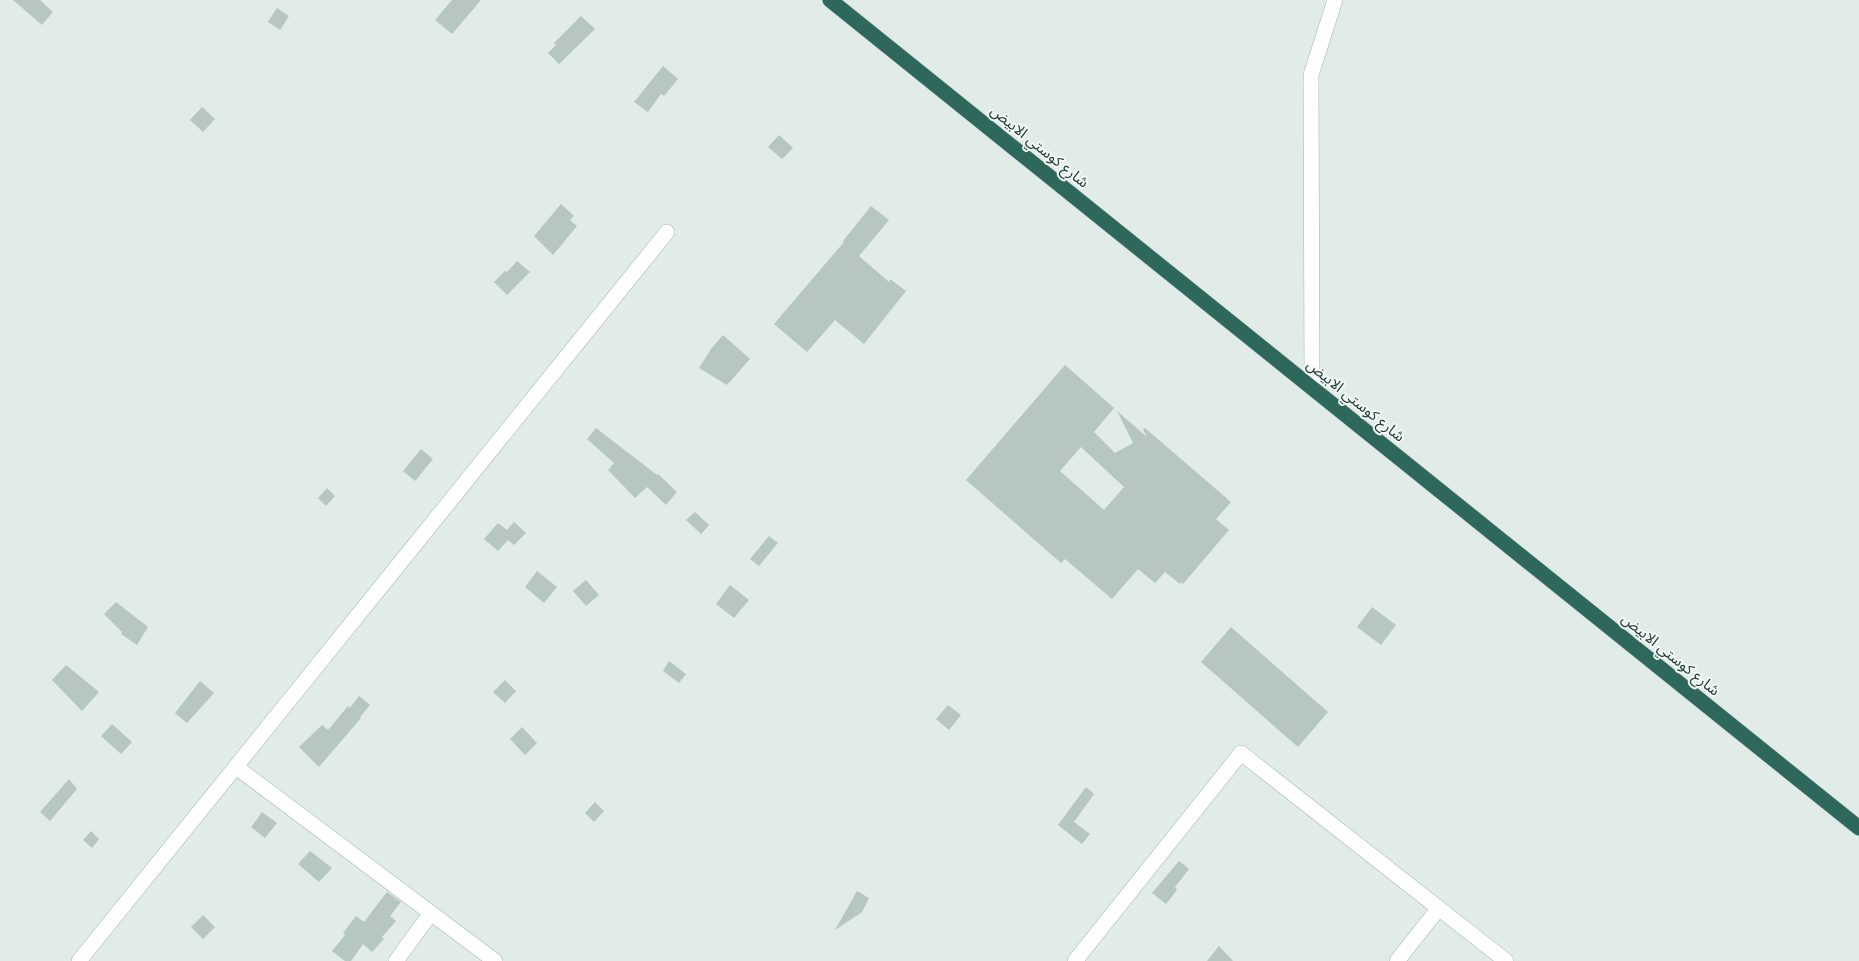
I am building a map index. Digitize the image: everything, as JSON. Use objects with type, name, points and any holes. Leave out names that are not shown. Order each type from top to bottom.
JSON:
[{"type":"highway","name":"شارع كوستي الابيض","points":[[830,0],[1859,828]]},
{"type":"street","points":[[1312,388],[1311,75],[1335,0]]},
{"type":"street","points":[[79,961],[667,232]]},
{"type":"street","points":[[1074,961],[1241,752],[1506,961]]},
{"type":"street","points":[[236,767],[495,961]]},
{"type":"street","points":[[1397,961],[1439,908]]},
{"type":"street","points":[[396,961],[431,913]]},
{"type":"building","points":[[13,0],[40,0],[53,12],[42,25]]},
{"type":"building","points":[[452,0],[481,0],[452,34],[435,20]]},
{"type":"building","points":[[277,8],[289,16],[280,30],[268,22]]},
{"type":"building","points":[[581,16],[595,29],[559,64],[548,53],[556,45],[554,43]]},
{"type":"building","points":[[663,66],[678,79],[664,96],[661,94],[648,112],[634,102]]},
{"type":"building","points":[[202,107],[215,119],[203,132],[190,120]]},
{"type":"building","points":[[779,135],[793,148],[782,159],[768,147]]},
{"type":"building","points":[[561,204],[574,216],[570,220],[577,226],[553,255],[534,236]]},
{"type":"building","points":[[871,206],[889,220],[859,256],[889,282],[890,279],[906,291],[864,344],[835,320],[807,352],[774,324],[844,242]]},
{"type":"building","points":[[517,261],[530,272],[507,295],[494,282]]},
{"type":"building","points":[[723,335],[750,359],[727,385],[699,368]]},
{"type":"building","points":[[1065,365],[1114,408],[1094,432],[1115,453],[1133,443],[1117,411],[1147,437],[1143,429],[1145,428],[1231,502],[1216,519],[1229,530],[1183,584],[1181,582],[1180,584],[1165,572],[1155,583],[1138,569],[1112,599],[1065,559],[1061,563],[966,480]],"holes":[[[1081,447],[1124,487],[1104,510],[1060,471]]]},
{"type":"building","points":[[596,428],[658,474],[677,492],[666,505],[647,487],[635,498],[608,470],[614,463],[587,439]]},
{"type":"building","points":[[421,449],[433,459],[415,481],[403,471]]},
{"type":"building","points":[[327,488],[335,496],[326,506],[318,498]]},
{"type":"building","points":[[695,512],[709,525],[701,534],[686,520]]},
{"type":"building","points":[[514,522],[526,533],[514,545],[508,540],[498,551],[484,539],[498,523],[507,530]]},
{"type":"building","points":[[769,536],[778,543],[759,566],[750,559]]},
{"type":"building","points":[[537,571],[557,587],[544,603],[525,587]]},
{"type":"building","points":[[586,580],[599,595],[586,606],[573,591]]},
{"type":"building","points":[[730,585],[749,600],[734,618],[716,604]]},
{"type":"building","points":[[116,602],[148,627],[137,645],[121,634],[122,632],[104,614]]},
{"type":"building","points":[[1372,607],[1396,625],[1381,645],[1357,627]]},
{"type":"building","points":[[1231,627],[1328,712],[1298,747],[1201,662]]},
{"type":"building","points":[[669,661],[686,674],[679,683],[663,671]]},
{"type":"building","points":[[66,665],[99,692],[82,711],[52,680]]},
{"type":"building","points":[[505,680],[516,691],[505,703],[493,692]]},
{"type":"building","points":[[200,681],[214,693],[187,723],[175,713]]},
{"type":"building","points":[[359,696],[370,705],[319,767],[299,747],[322,725],[328,730]]},
{"type":"building","points":[[948,705],[961,715],[949,730],[936,719]]},
{"type":"building","points":[[112,724],[132,742],[121,754],[101,736]]},
{"type":"building","points":[[522,727],[537,743],[525,755],[510,739]]},
{"type":"building","points":[[69,779],[77,789],[50,821],[40,812]]},
{"type":"building","points":[[1086,787],[1094,794],[1074,822],[1090,834],[1082,844],[1058,825]]},
{"type":"building","points":[[595,802],[604,811],[594,822],[585,813]]},
{"type":"building","points":[[262,812],[277,823],[265,838],[251,827]]},
{"type":"building","points":[[91,831],[99,839],[92,848],[83,840]]},
{"type":"building","points":[[310,851],[332,868],[319,882],[298,864]]},
{"type":"building","points":[[1179,861],[1189,869],[1175,887],[1177,890],[1166,904],[1152,893]]},
{"type":"building","points":[[857,891],[869,898],[862,912],[835,930]]},
{"type":"building","points":[[387,892],[401,902],[390,916],[396,921],[382,937],[384,939],[372,952],[363,944],[351,961],[345,961],[332,951],[345,935],[343,933],[356,916],[364,922]]},
{"type":"building","points":[[203,915],[215,927],[203,939],[191,927]]},
{"type":"building","points":[[1219,946],[1233,961],[1207,961]]}]
